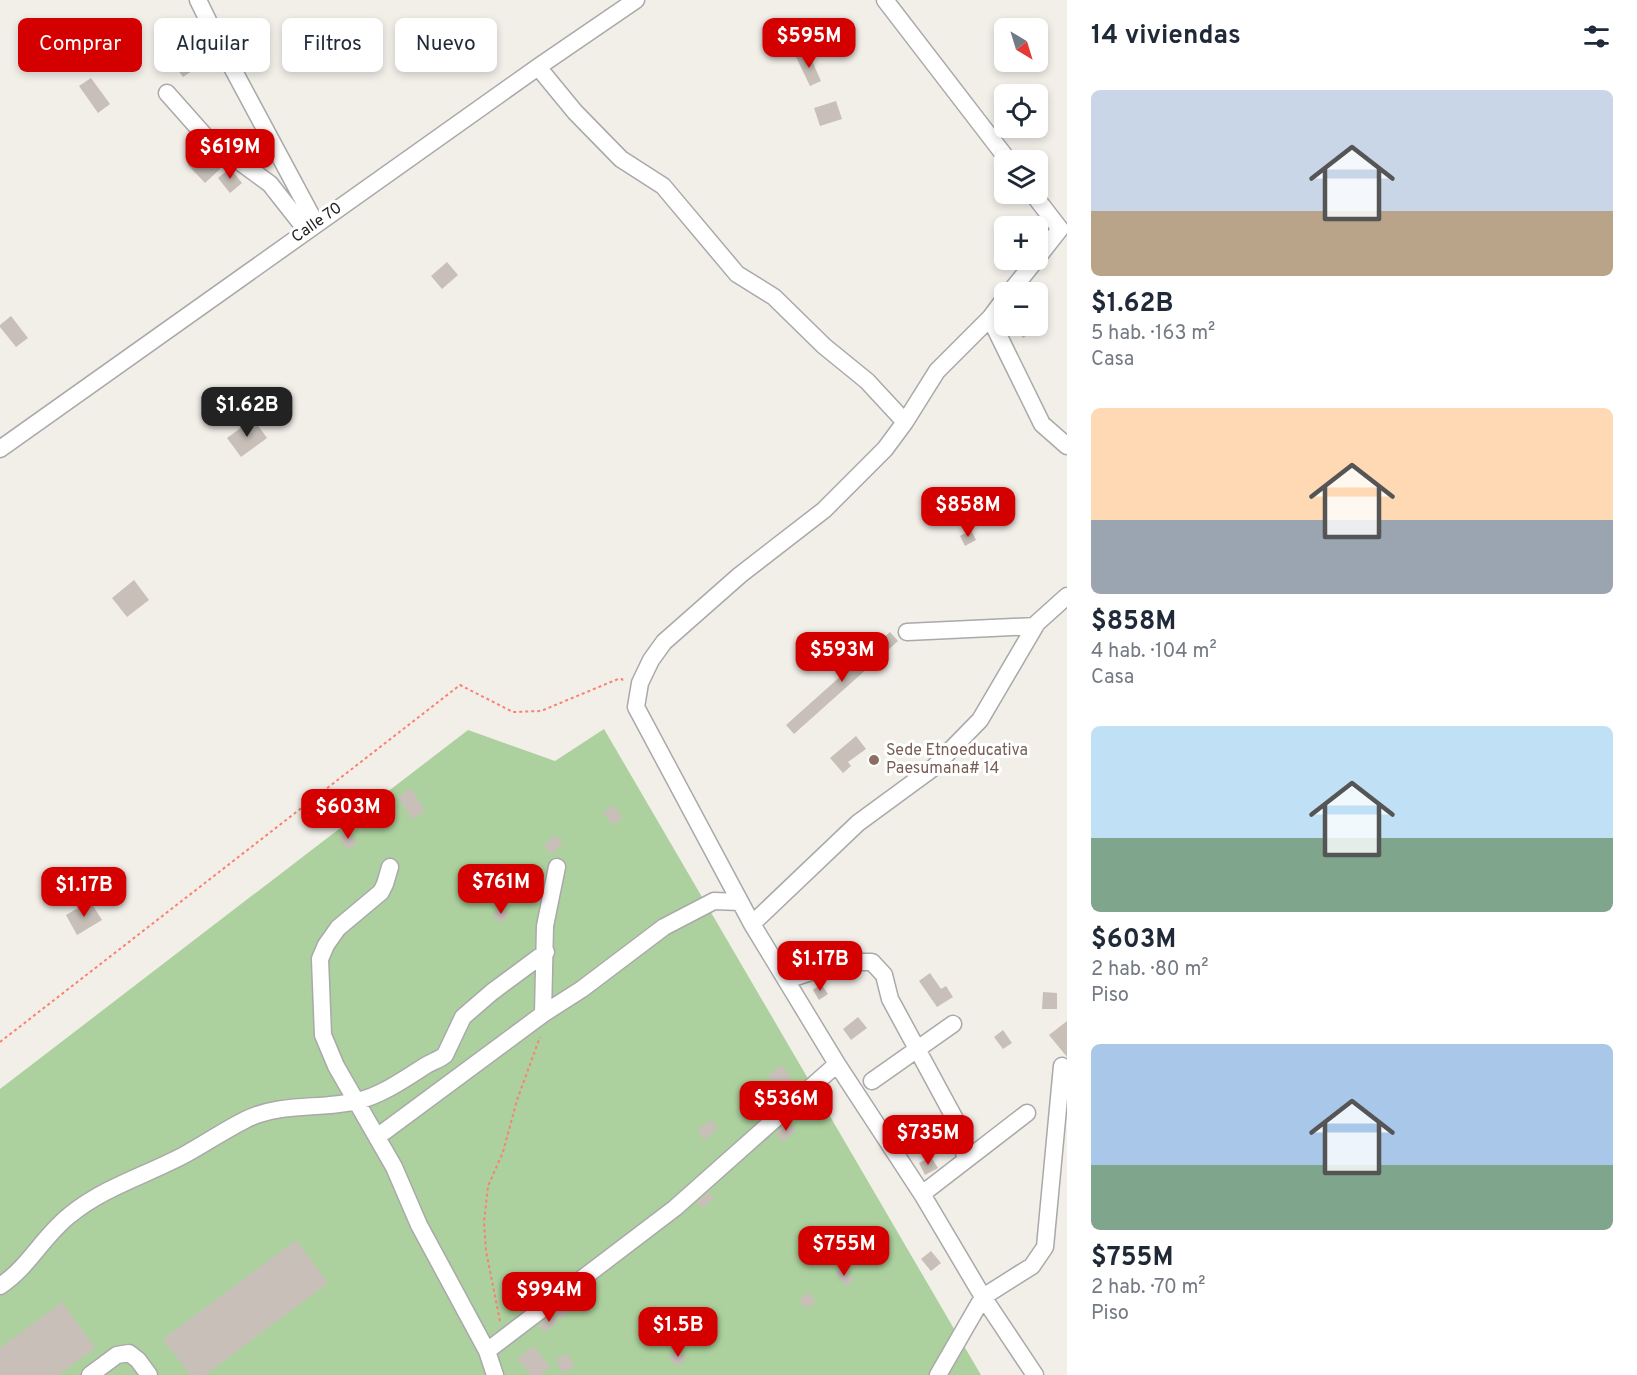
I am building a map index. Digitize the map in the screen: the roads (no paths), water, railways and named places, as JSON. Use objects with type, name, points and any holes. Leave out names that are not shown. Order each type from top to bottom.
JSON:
[{"type":"street","points":[[198,0],[312,227]]},
{"type":"street","name":"Calle 70","points":[[0,449],[636,0]]},
{"type":"street","points":[[885,0],[1000,150]]},
{"type":"street","points":[[538,67],[575,112],[621,159],[663,186],[737,273],[774,297],[824,346],[867,381],[905,422]]},
{"type":"street","points":[[167,93],[206,137],[270,184],[312,227]]},
{"type":"street","points":[[1041,204],[1060,229],[1048,244]]},
{"type":"street","points":[[1018,282],[1027,270]]},
{"type":"street","points":[[994,313],[937,371],[885,449],[824,510],[740,575],[664,642],[651,660],[640,683],[636,707],[752,924],[837,1064],[922,1194],[983,1297],[1035,1375]]},
{"type":"street","points":[[990,318],[1042,424],[1067,446]]},
{"type":"street","points":[[752,924],[858,823],[933,768],[980,720],[1035,626],[1067,596]]},
{"type":"street","points":[[907,632],[1035,626]]},
{"type":"street","points":[[390,867],[381,892],[338,928],[320,958],[323,1035],[336,1066],[394,1167],[419,1225],[487,1351],[495,1375]]},
{"type":"street","points":[[543,1014],[545,926],[557,867]]},
{"type":"street","points":[[377,1137],[664,927],[714,901],[740,902]]},
{"type":"street","points":[[0,1286],[25,1265],[69,1216],[101,1193],[187,1154],[247,1119],[268,1111],[357,1101],[403,1081],[441,1058],[445,1055],[463,1017],[492,992],[546,952]]},
{"type":"street","points":[[786,980],[842,962],[872,962],[884,975],[890,999],[962,1132],[962,1145],[966,1160]]},
{"type":"street","points":[[872,1081],[953,1024]]},
{"type":"street","points":[[487,1351],[675,1208],[837,1064]]},
{"type":"street","points":[[938,1375],[983,1297],[1032,1266],[1045,1247],[1062,1066]]},
{"type":"street","points":[[922,1194],[1027,1113]]},
{"type":"street","points":[[90,1375],[117,1355],[129,1353],[138,1360],[149,1375]]},
{"type":"place","name":"Sede Etnoeducativa Paesumana# 14","points":[[874,760]]}]
